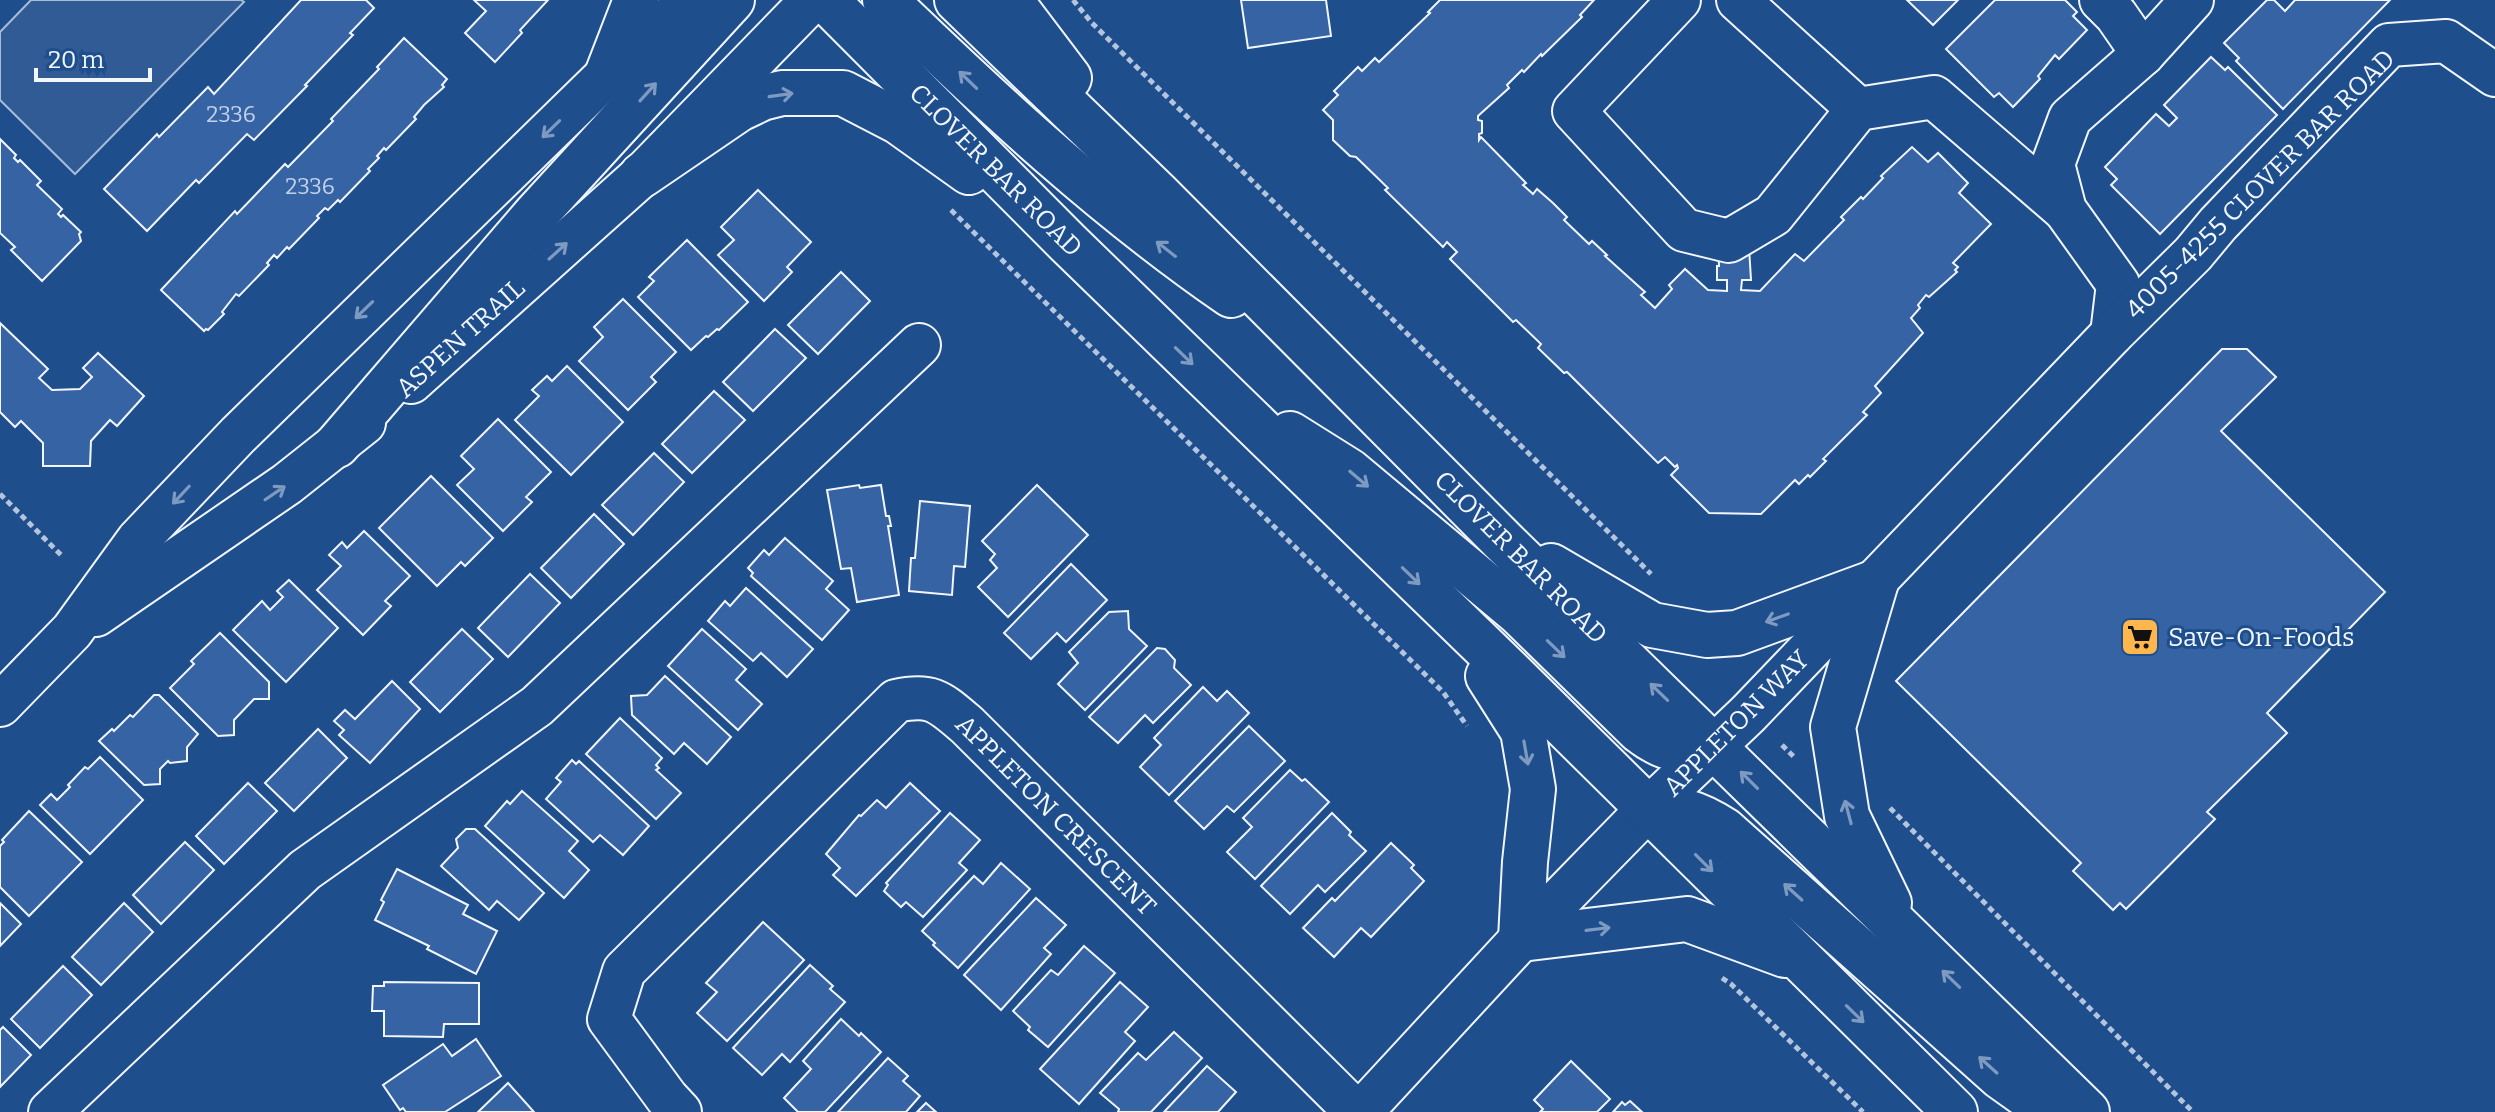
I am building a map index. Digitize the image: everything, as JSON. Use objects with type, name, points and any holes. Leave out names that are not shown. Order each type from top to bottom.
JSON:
[{"type":"main road","points":[[607,75],[636,0]]},
{"type":"main road","points":[[337,445],[536,214],[732,0]]},
{"type":"main road","name":"CLOVER BAR ROAD","points":[[826,0],[1068,243],[1955,1112]]},
{"type":"main road","points":[[885,0],[1001,111],[1168,252],[1322,358]]},
{"type":"main road","name":"CLOVER BAR ROAD","points":[[957,0],[1158,194],[1503,541],[2087,1112]]},
{"type":"main road","points":[[1010,0],[1158,194]]},
{"type":"main road","points":[[642,175],[739,109],[762,98],[782,93],[843,93],[899,122],[1068,243]]},
{"type":"main road","points":[[1222,392],[1349,471],[1518,612],[1658,745],[1679,750],[1715,747]]},
{"type":"main road","points":[[1503,541],[1585,584],[1652,625],[1707,635],[1737,633],[1876,582]]},
{"type":"main road","points":[[1876,582],[1833,727],[1847,816],[1904,934]]},
{"type":"main road","points":[[1448,613],[1523,731],[1533,789],[1521,939],[1687,919],[1799,960]]},
{"type":"main road","points":[[1648,809],[1687,811],[1724,830],[2001,1077],[2050,1112]]},
{"type":"street","name":"ASPEN TRAIL","points":[[0,705],[72,631],[138,540],[238,435],[607,75],[690,0]]},
{"type":"street","name":"ASPEN TRAIL","points":[[72,631],[287,484],[377,412],[642,175],[812,0]]},
{"type":"street","points":[[1679,0],[1574,111],[1684,230],[1729,241],[1773,215],[1858,109],[1738,0]]},
{"type":"street","points":[[2101,0],[2116,15],[2143,54]]},
{"type":"street","name":"4005-4255 CLOVER BAR ROAD","points":[[2065,210],[2053,164],[2070,118],[2143,54],[2192,0]]},
{"type":"street","name":"4005-4255 CLOVER BAR ROAD","points":[[2112,334],[2193,254],[2389,45],[2446,41],[2495,75]]},
{"type":"street","name":"4005-4255 CLOVER BAR ROAD","points":[[1858,109],[1934,97],[2065,210],[2118,284],[2112,334]]},
{"type":"street","name":"APPLETON WAY","points":[[1358,1112],[1521,939],[1648,809],[1715,747],[2112,334]]},
{"type":"street","points":[[50,1112],[305,870],[537,706],[919,345]]},
{"type":"street","name":"APPLETON CRESCENT","points":[[680,1112],[609,1019],[624,971],[896,701],[918,696],[941,703],[967,725],[1358,1112]]},
{"type":"path","points":[[1073,0],[1092,23],[1661,583]]},
{"type":"path","points":[[943,203],[1443,692],[1474,735]]},
{"type":"path","points":[[0,494],[63,557]]},
{"type":"path","points":[[1782,745],[1796,758]]},
{"type":"path","points":[[1883,801],[2193,1112]]},
{"type":"path","points":[[1712,973],[1731,984],[1863,1112]]},
{"type":"shaded area","points":[[31,0],[244,2],[75,174],[0,100],[0,32]]},
{"type":"building","points":[[301,0],[366,0],[374,8],[307,86],[254,140],[247,134],[199,183],[196,180],[147,231],[104,189],[208,87],[214,94]]},
{"type":"building","points":[[474,0],[548,0],[495,62],[465,33],[486,11]]},
{"type":"building","points":[[1241,0],[1326,0],[1331,36],[1248,48]]},
{"type":"building","points":[[1440,0],[1594,0],[1580,15],[1582,17],[1524,72],[1522,70],[1507,85],[1509,88],[1478,116],[1478,120],[1482,121],[1479,140],[1481,137],[1533,194],[1537,189],[1553,203],[1567,217],[1564,220],[1589,244],[1592,241],[1645,292],[1641,295],[1655,308],[1672,289],[1669,285],[1685,269],[1708,290],[1727,291],[1727,280],[1717,280],[1717,217],[1751,217],[1748,231],[1751,280],[1742,280],[1741,290],[1760,291],[1795,254],[1804,261],[1844,220],[1841,217],[1861,197],[1863,199],[1883,178],[1881,176],[1912,147],[1928,162],[1938,153],[1968,183],[1959,193],[1991,224],[1953,263],[1958,267],[1957,272],[1929,297],[1926,295],[1918,305],[1920,308],[1911,318],[1923,333],[1875,386],[1881,393],[1863,412],[1867,415],[1823,459],[1826,461],[1799,484],[1795,480],[1761,514],[1709,513],[1671,475],[1678,468],[1677,465],[1675,467],[1665,457],[1658,463],[1567,372],[1564,373],[1538,348],[1541,344],[1516,320],[1513,322],[1450,259],[1457,252],[1447,242],[1443,247],[1385,190],[1388,188],[1333,140],[1333,120],[1323,110],[1338,95],[1334,91],[1358,67],[1362,71],[1375,58],[1379,62]]},
{"type":"building","points":[[1907,0],[1958,0],[1933,25]]},
{"type":"building","points":[[1995,0],[2065,0],[2077,12],[2073,16],[2087,30],[2059,59],[2055,55],[2038,76],[2040,79],[2013,107],[1999,93],[1994,97],[1946,49]]},
{"type":"building","points":[[2267,0],[2274,0],[2285,11],[2295,0],[2390,0],[2283,109],[2236,61],[2239,58],[2224,43]]},
{"type":"building","points":[[404,38],[447,79],[442,85],[444,87],[424,105],[414,117],[416,119],[386,150],[384,148],[368,169],[370,171],[340,202],[338,200],[328,210],[325,208],[289,249],[287,247],[277,258],[274,255],[267,263],[269,265],[239,296],[236,294],[222,312],[224,314],[204,331],[161,290],[235,211],[237,214],[285,164],[288,167],[333,121],[331,119]]},
{"type":"building","points":[[2211,57],[2225,70],[2228,67],[2277,115],[2160,234],[2111,185],[2117,179],[2105,167],[2156,114],[2169,126],[2177,118],[2164,105]]},
{"type":"building","points":[[0,139],[16,155],[14,158],[41,181],[37,185],[62,209],[58,214],[81,232],[81,241],[42,281],[11,250],[15,247],[0,233]]},
{"type":"building","points":[[758,190],[811,242],[787,267],[792,272],[764,301],[718,255],[734,240],[721,227]]},
{"type":"building","points":[[687,240],[748,302],[719,330],[706,336],[691,350],[638,297],[654,281],[649,277]]},
{"type":"building","points":[[841,272],[870,301],[818,354],[788,325]]},
{"type":"building","points":[[623,299],[676,352],[651,377],[656,382],[628,410],[579,361],[603,337],[594,327]]},
{"type":"building","points":[[0,323],[48,369],[39,378],[52,390],[80,389],[92,377],[83,368],[98,353],[144,396],[117,426],[110,420],[91,441],[90,466],[43,466],[43,443],[21,421],[15,427],[0,412]]},
{"type":"building","points":[[775,329],[806,358],[753,411],[723,382]]},
{"type":"building","name":"Save-On-Foods","points":[[2222,349],[2247,349],[2276,377],[2221,431],[2385,592],[2267,713],[2287,733],[2207,812],[2215,819],[2126,909],[2120,903],[2113,910],[2073,871],[2081,863],[1896,681]]},
{"type":"building","points":[[567,366],[623,422],[571,475],[515,420],[539,396],[532,390],[547,376],[552,381]]},
{"type":"building","points":[[714,391],[745,420],[692,473],[662,444]]},
{"type":"building","points":[[498,419],[551,472],[526,497],[532,502],[503,531],[457,485],[474,469],[461,456]]},
{"type":"building","points":[[654,453],[684,482],[633,535],[602,505]]},
{"type":"building","points":[[431,476],[493,538],[465,566],[461,562],[437,586],[379,528]]},
{"type":"building","points":[[859,485],[860,488],[881,485],[886,516],[889,516],[891,526],[888,526],[899,595],[857,602],[851,568],[841,569],[827,490]]},
{"type":"building","points":[[1037,485],[1088,535],[1008,617],[978,587],[997,568],[990,560],[995,554],[982,541]]},
{"type":"building","points":[[920,501],[970,506],[965,567],[954,566],[952,595],[909,591]]},
{"type":"building","points":[[594,514],[624,544],[571,598],[541,568]]},
{"type":"building","points":[[364,531],[410,576],[385,601],[391,606],[363,635],[317,590],[341,566],[329,555],[342,542],[347,548]]},
{"type":"building","points":[[785,538],[833,581],[826,589],[849,610],[822,640],[751,576],[753,573],[748,568],[764,550],[769,555]]},
{"type":"building","points":[[1071,564],[1107,600],[1066,642],[1057,633],[1031,659],[1004,633]]},
{"type":"building","points":[[530,574],[560,603],[508,657],[478,628]]},
{"type":"building","points":[[289,580],[338,628],[286,682],[233,630],[262,601],[270,610],[283,597],[277,591]]},
{"type":"building","points":[[746,588],[813,649],[787,677],[761,653],[753,661],[708,621],[725,601],[730,606]]},
{"type":"building","points":[[1128,611],[1129,629],[1147,646],[1085,710],[1058,684],[1078,663],[1069,652],[1109,612]]},
{"type":"building","points":[[462,629],[493,659],[440,712],[410,682]]},
{"type":"building","points":[[702,629],[746,669],[736,680],[762,704],[738,730],[668,666]]},
{"type":"building","points":[[220,633],[269,682],[269,699],[254,699],[234,720],[234,735],[218,736],[170,688],[194,664],[191,661]]},
{"type":"building","points":[[1157,648],[1165,649],[1175,660],[1174,668],[1191,685],[1153,723],[1145,715],[1118,743],[1089,717]]},
{"type":"building","points":[[665,676],[731,737],[707,764],[684,743],[674,754],[632,715],[631,696],[647,695]]},
{"type":"building","points":[[392,681],[420,709],[370,763],[339,735],[344,730],[334,721],[345,710],[355,719]]},
{"type":"building","points":[[1203,687],[1217,701],[1227,691],[1249,713],[1169,795],[1140,767],[1161,745],[1154,738]]},
{"type":"building","points":[[154,695],[159,695],[198,734],[187,747],[187,761],[168,761],[160,769],[160,784],[144,785],[99,741],[130,715],[133,717]]},
{"type":"building","points":[[620,718],[662,758],[656,770],[681,793],[656,819],[586,754]]},
{"type":"building","points":[[1249,726],[1285,761],[1234,812],[1227,806],[1204,829],[1175,801]]},
{"type":"building","points":[[318,729],[347,758],[294,811],[265,783]]},
{"type":"building","points":[[100,757],[143,800],[90,854],[40,805],[51,794],[57,800],[85,767],[88,769]]},
{"type":"building","points":[[572,760],[576,764],[579,761],[649,826],[623,855],[600,835],[593,842],[546,799],[561,782],[556,778]]},
{"type":"building","points":[[1290,770],[1302,781],[1305,779],[1329,802],[1255,879],[1227,852],[1252,827],[1243,818]]},
{"type":"building","points":[[248,783],[277,811],[224,864],[196,836]]},
{"type":"building","points":[[910,783],[940,811],[856,896],[833,875],[840,868],[826,854],[859,815],[877,800],[886,808]]},
{"type":"building","points":[[522,791],[578,841],[569,851],[589,870],[564,898],[485,826],[507,801],[510,804]]},
{"type":"building","points":[[29,811],[82,862],[29,916],[0,887],[0,846]]},
{"type":"building","points":[[950,813],[980,840],[959,863],[967,870],[923,917],[906,902],[901,907],[884,891],[888,885],[886,883]]},
{"type":"building","points":[[1332,813],[1366,851],[1325,892],[1318,885],[1290,914],[1261,886]]},
{"type":"building","points":[[466,829],[475,829],[544,893],[519,920],[497,901],[489,910],[441,866],[458,848],[456,839]]},
{"type":"building","points":[[185,842],[214,870],[161,924],[133,895]]},
{"type":"building","points":[[1391,843],[1414,865],[1411,868],[1424,881],[1371,937],[1361,928],[1334,957],[1303,928],[1332,898],[1335,901]]},
{"type":"building","points":[[1001,863],[1030,889],[958,968],[922,931],[974,876],[983,884]]},
{"type":"building","points":[[397,869],[468,905],[463,914],[497,931],[476,974],[427,949],[429,946],[375,920],[384,902],[381,900]]},
{"type":"building","points":[[1036,898],[1066,925],[1044,948],[1051,954],[1001,1010],[964,975]]},
{"type":"building","points":[[0,903],[21,924],[0,946]]},
{"type":"building","points":[[124,903],[153,932],[101,985],[72,957]]},
{"type":"building","points":[[763,922],[804,960],[727,1041],[697,1013],[717,992],[706,983]]},
{"type":"building","points":[[1084,946],[1115,973],[1048,1047],[1028,1030],[1030,1027],[1013,1011],[1051,970],[1058,975]]},
{"type":"building","points":[[810,965],[845,1002],[790,1062],[782,1054],[762,1075],[733,1048]]},
{"type":"building","points":[[63,966],[92,995],[40,1048],[11,1019]]},
{"type":"building","points":[[384,982],[479,983],[479,1024],[444,1024],[443,1037],[384,1036],[384,1011],[372,1011],[373,986],[384,986]]},
{"type":"building","points":[[1120,982],[1148,1007],[1125,1032],[1135,1041],[1079,1104],[1040,1069]]},
{"type":"building","points":[[841,1019],[881,1052],[825,1112],[798,1112],[784,1098],[811,1069],[803,1061]]},
{"type":"building","points":[[3,1027],[31,1055],[0,1087],[0,1030]]},
{"type":"building","points":[[1174,1032],[1202,1058],[1151,1112],[1118,1112],[1119,1109],[1100,1093],[1138,1053],[1146,1060]]},
{"type":"building","points":[[476,1039],[501,1076],[445,1112],[400,1110],[383,1085],[443,1044],[452,1056]]},
{"type":"building","points":[[888,1058],[908,1076],[903,1081],[920,1096],[906,1112],[838,1112]]},
{"type":"building","points":[[1571,1061],[1610,1099],[1597,1112],[1540,1112],[1543,1109],[1534,1100]]},
{"type":"building","points":[[1207,1066],[1236,1092],[1218,1112],[1164,1112]]},
{"type":"building","points":[[508,1083],[534,1112],[478,1112]]},
{"type":"building","points":[[1630,1101],[1642,1112],[1613,1112],[1622,1102],[1625,1105]]},
{"type":"building","points":[[926,1103],[936,1112],[917,1112]]},
{"type":"place","name":"Save-On-Foods","points":[[2140,637]]}]
